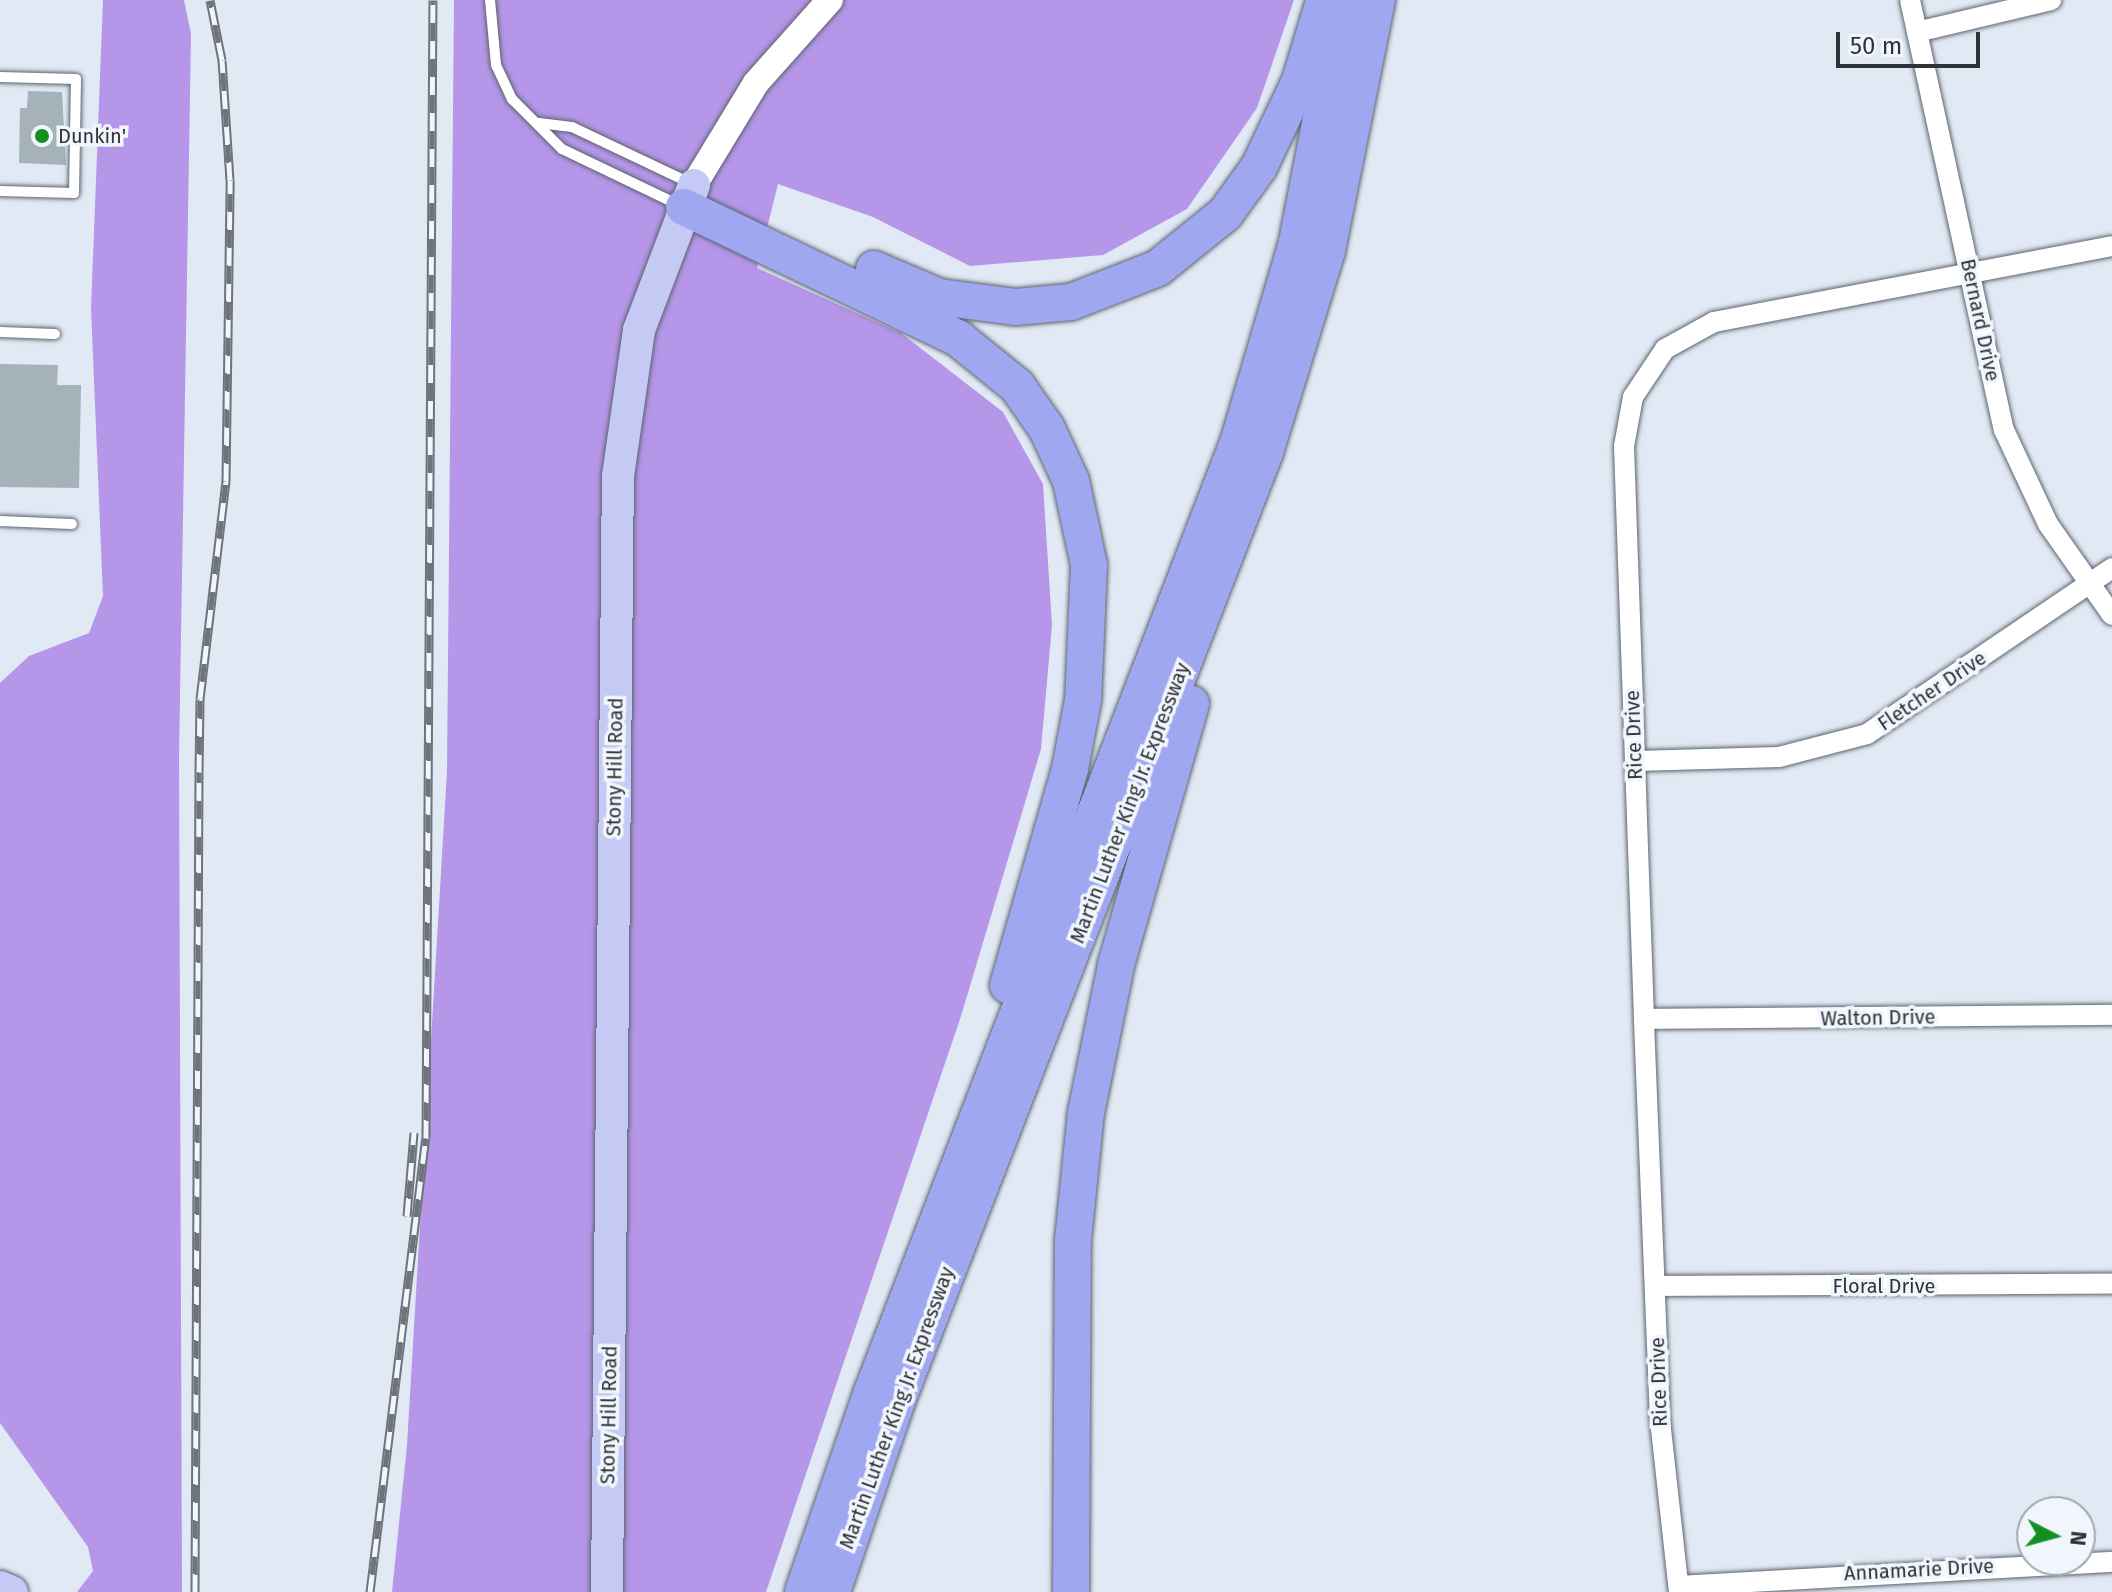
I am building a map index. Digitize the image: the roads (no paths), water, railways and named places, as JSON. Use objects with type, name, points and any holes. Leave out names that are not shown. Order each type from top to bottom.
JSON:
[{"type":"highway","points":[[689,196],[939,297],[1016,307],[1101,293],[1158,268],[1234,203],[1287,113],[1324,0]]},
{"type":"highway","name":"Martin Luther King Jr. Expressway","points":[[832,1592],[833,1544],[942,1209],[1247,416],[1313,173],[1344,0]]},
{"type":"highway","name":"Martin Luther King Jr. Expressway","points":[[803,1592],[833,1544],[1265,452],[1327,250],[1377,0]]},
{"type":"highway","points":[[689,196],[978,352],[1034,408],[1080,509],[1090,595],[1077,735],[942,1209]]},
{"type":"highway","points":[[1071,1592],[1073,1240],[1094,1068],[1130,915],[1265,452]]},
{"type":"main road","name":"Stony Hill Road","points":[[607,1592],[618,476],[639,330],[689,196]]},
{"type":"main road","points":[[0,1587],[12,1592]]},
{"type":"street","name":"Stony Hill Road","points":[[689,196],[756,83],[830,0]]},
{"type":"street","name":"Bernard Drive","points":[[1910,0],[2010,448],[2048,524],[2112,615]]},
{"type":"street","points":[[1917,32],[2051,0]]},
{"type":"street","name":"Rice Drive","points":[[1679,1589],[1664,1471],[1644,1019],[1624,446],[1633,397],[1653,362],[1714,322],[2112,246]]},
{"type":"street","name":"Fletcher Drive","points":[[1635,761],[1779,757],[1867,734],[2112,568]]},
{"type":"street","name":"Walton Drive","points":[[1644,1019],[2112,1015]]},
{"type":"street","name":"Floral Drive","points":[[1655,1286],[2112,1284]]},
{"type":"street","name":"Annamarie Drive","points":[[1679,1589],[2112,1562]]},
{"type":"lane","points":[[490,0],[502,83],[562,149],[689,196]]},
{"type":"lane","points":[[0,77],[76,79],[74,193],[0,191]]},
{"type":"lane","points":[[539,123],[572,127],[689,196]]},
{"type":"lane","points":[[0,332],[55,334]]},
{"type":"lane","points":[[0,521],[72,524]]},
{"type":"railway","points":[[195,1592],[200,699],[226,481],[230,180],[222,60],[210,0]]},
{"type":"railway","points":[[370,1592],[426,1138],[433,0]]},
{"type":"railway","points":[[407,1216],[414,1132]]},
{"type":"place","name":"Dunkin'","points":[[42,136]]}]
